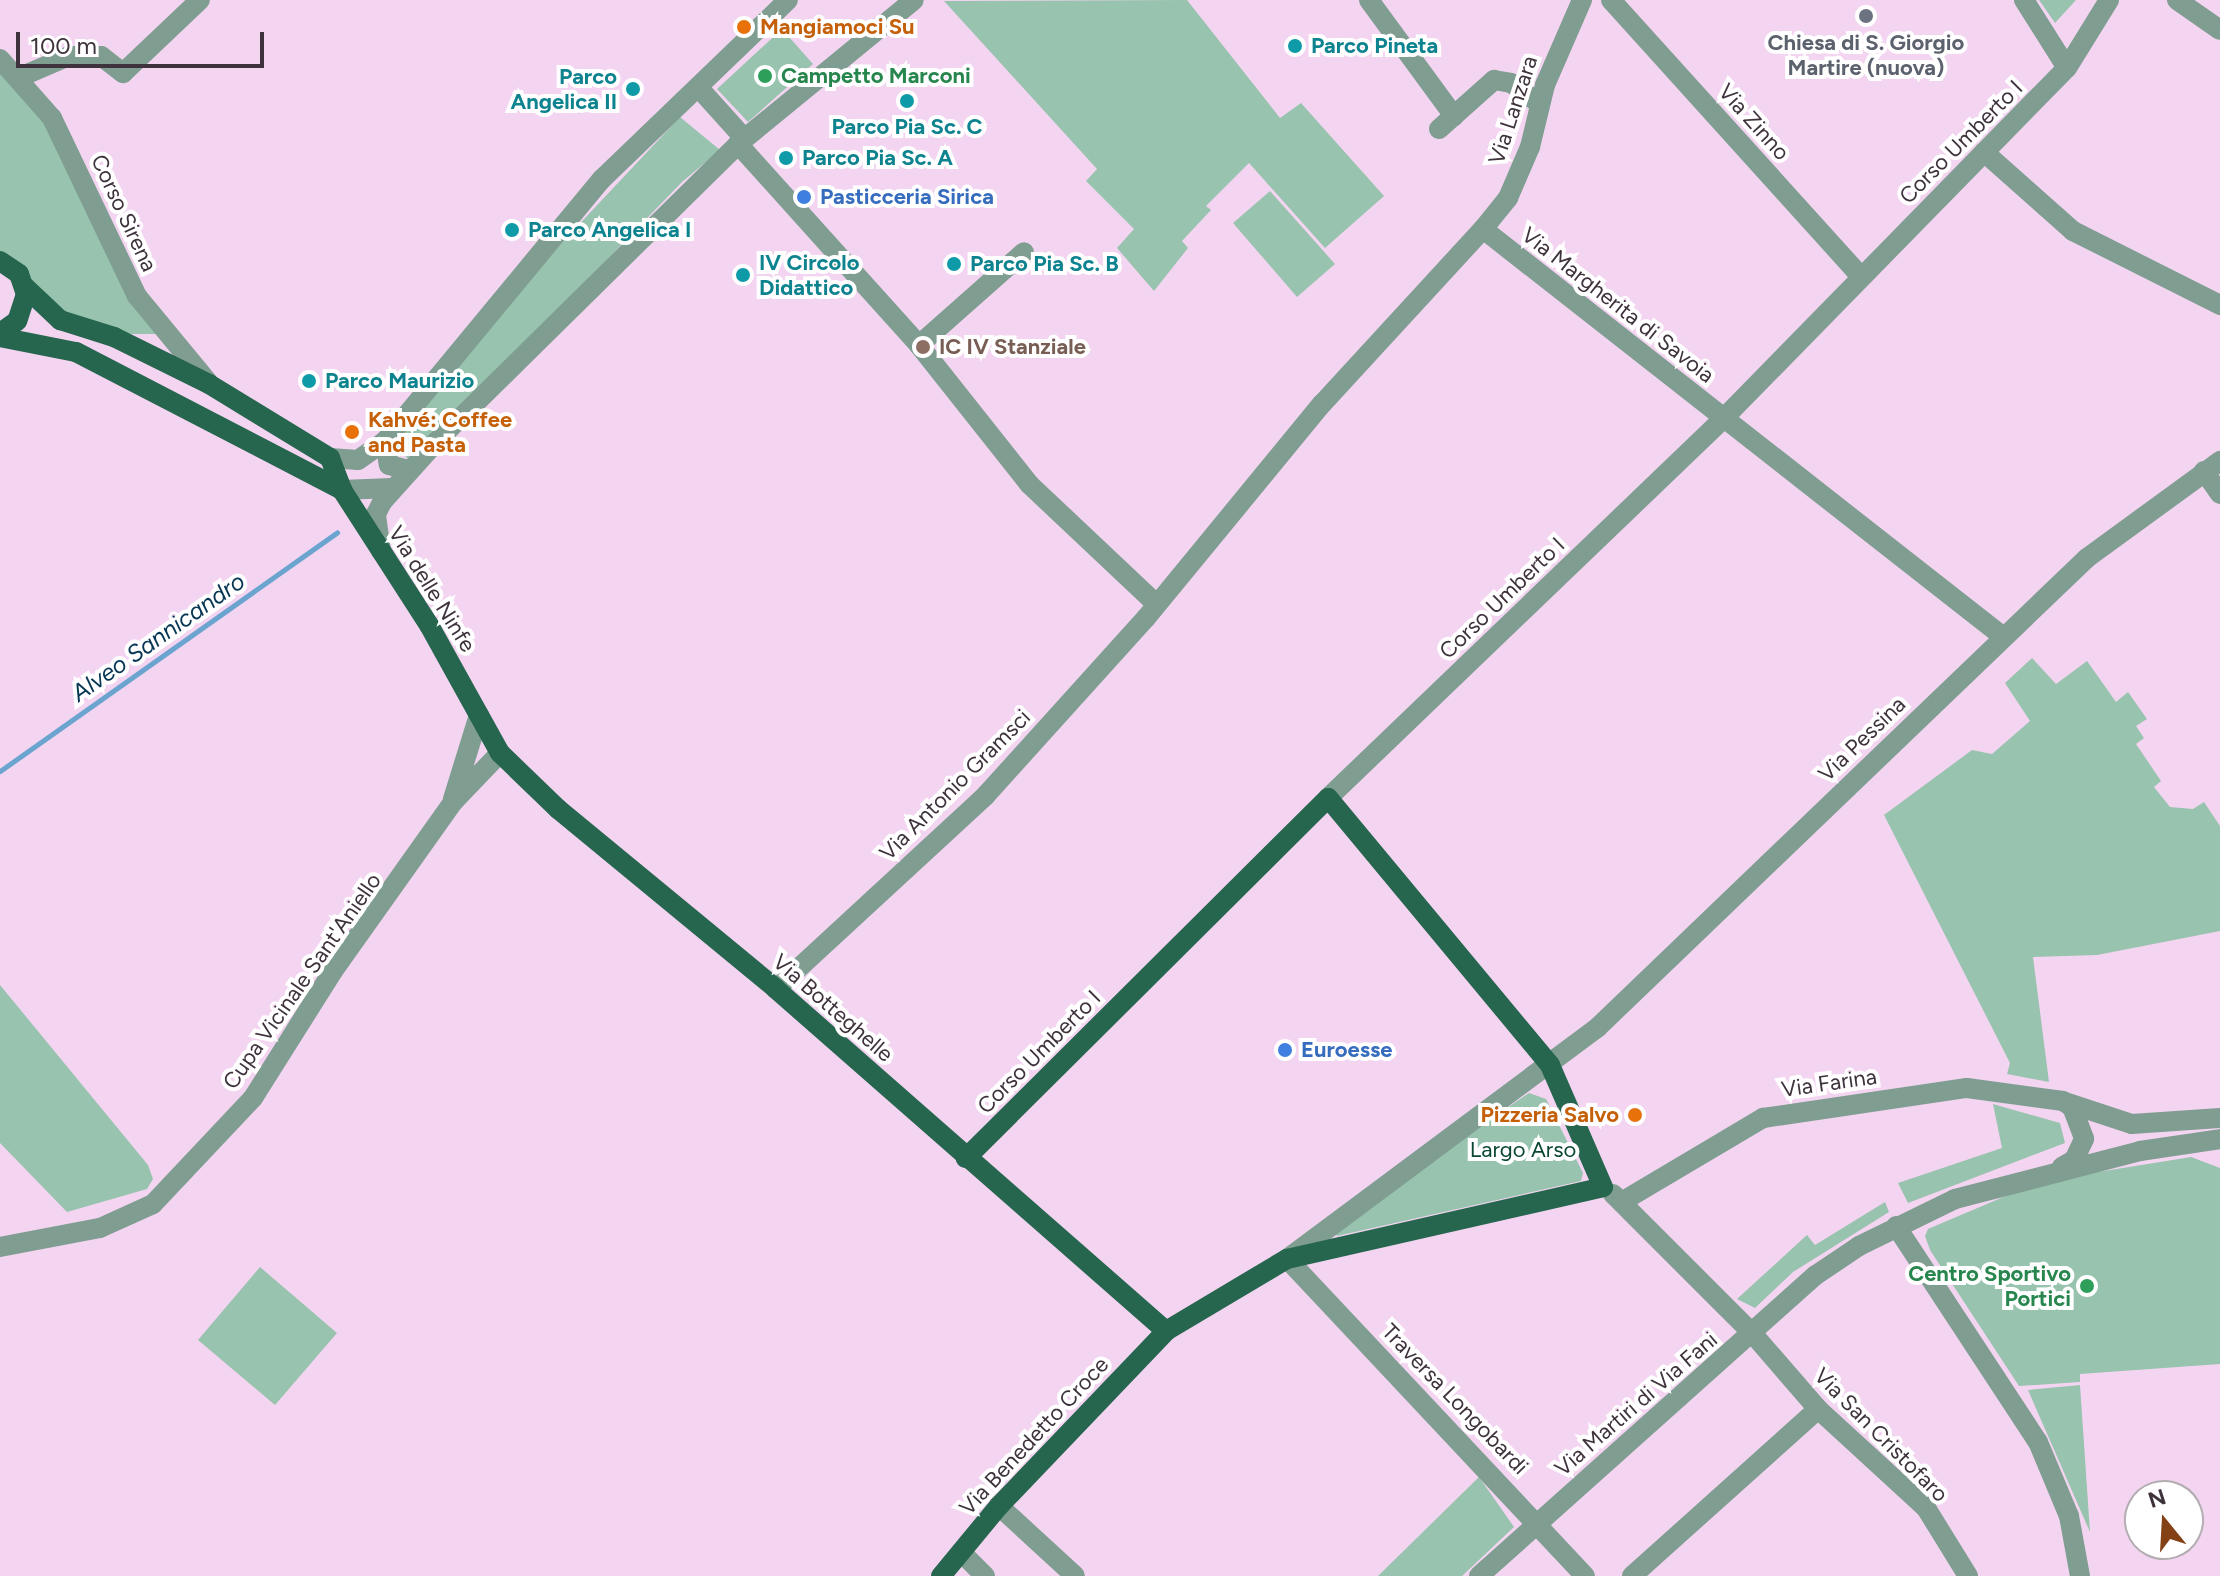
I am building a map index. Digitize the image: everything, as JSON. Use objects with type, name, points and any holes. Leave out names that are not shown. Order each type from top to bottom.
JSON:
[{"type":"main road","points":[[0,261],[11,266],[24,286],[60,320],[114,337],[209,384],[330,458]]},
{"type":"main road","points":[[0,335],[24,310],[24,286]]},
{"type":"main road","points":[[0,335],[76,352],[342,490]]},
{"type":"main road","name":"Via delle Ninfe","points":[[330,458],[342,490],[479,715]]},
{"type":"main road","name":"Via Botteghelle","points":[[479,715],[500,753],[558,809],[776,989],[1166,1331]]},
{"type":"main road","points":[[1287,1259],[1603,1187],[1550,1065],[1328,798]]},
{"type":"main road","name":"Corso Umberto I","points":[[966,1158],[1328,798]]},
{"type":"main road","name":"Via Benedetto Croce","points":[[941,1576],[999,1506],[1166,1331],[1287,1259]]},
{"type":"street","points":[[20,77],[69,56],[101,56],[123,73],[200,0]]},
{"type":"street","points":[[330,458],[358,460],[385,441],[567,218],[788,0]]},
{"type":"street","points":[[381,551],[376,514],[392,488],[409,470],[739,143],[914,0]]},
{"type":"street","points":[[1369,0],[1447,122],[1494,80],[1511,83],[1540,104]]},
{"type":"street","name":"Via Lanzara","points":[[1483,229],[1508,198],[1540,104],[1582,0]]},
{"type":"street","name":"Via Zinno","points":[[1611,0],[1861,277]]},
{"type":"street","points":[[2024,0],[2067,68]]},
{"type":"street","points":[[2177,0],[2220,30]]},
{"type":"street","name":"Corso Umberto I","points":[[1328,798],[1723,419],[2067,68],[2104,2]]},
{"type":"street","name":"Corso Sirena","points":[[0,59],[20,77],[52,118],[137,296],[209,384]]},
{"type":"street","points":[[693,91],[919,345],[1029,484],[1154,602]]},
{"type":"street","points":[[1984,152],[2073,231],[2220,305]]},
{"type":"street","name":"Via Margherita di Savoia","points":[[1483,229],[2002,636]]},
{"type":"street","name":"Via Antonio Gramsci","points":[[776,989],[986,795],[1146,618],[1154,602],[1322,404],[1483,229]]},
{"type":"street","points":[[919,345],[1024,252]]},
{"type":"street","points":[[385,441],[389,465],[409,470]]},
{"type":"street","points":[[2212,466],[2220,494]]},
{"type":"street","name":"Via Pessina","points":[[1550,1065],[1597,1028],[2002,636],[2087,558],[2212,466]]},
{"type":"street","points":[[342,490],[392,488]]},
{"type":"street","points":[[453,802],[479,715]]},
{"type":"street","points":[[453,802],[500,753]]},
{"type":"street","name":"Cupa Vicinale Sant'Aniello","points":[[0,1247],[100,1228],[153,1204],[253,1098],[333,971],[453,802]]},
{"type":"street","points":[[1287,1259],[1550,1065]]},
{"type":"street","name":"Via Farina","points":[[1623,1201],[1744,1127],[1793,1111],[1967,1088],[2063,1101],[2132,1124],[2220,1118]]},
{"type":"street","points":[[2059,1169],[2074,1160],[2084,1139],[2080,1116],[2063,1101]]},
{"type":"street","points":[[1753,1334],[1816,1275],[1896,1226],[1955,1199],[2059,1169],[2220,1139]]},
{"type":"street","points":[[1603,1187],[1623,1201]]},
{"type":"street","name":"Via San Cristofaro","points":[[1623,1201],[1753,1334],[1818,1409],[1926,1508],[1968,1576]]},
{"type":"street","points":[[1896,1226],[2038,1442],[2069,1516],[2080,1576]]},
{"type":"street","name":"Traversa Longobardi","points":[[1287,1259],[1538,1522],[1585,1576]]},
{"type":"street","name":"Via Martiri di Via Fani","points":[[1479,1576],[1753,1334]]},
{"type":"street","points":[[1632,1576],[1818,1409]]},
{"type":"street","points":[[999,1506],[1075,1576]]},
{"type":"street","points":[[961,1552],[985,1576]]},
{"type":"green space","points":[[1187,0],[1280,118],[1301,103],[1384,196],[1325,248],[1249,163],[1206,206],[1211,210],[1182,241],[1188,248],[1154,291],[1117,248],[1134,229],[1086,181],[1097,169],[944,1]]},
{"type":"green space","points":[[2039,0],[2076,0],[2055,23]]},
{"type":"green space","name":"Campetto Marconi","points":[[782,29],[813,64],[748,122],[717,89]]},
{"type":"green space","points":[[0,62],[52,118],[163,334],[131,334],[69,317],[0,270]]},
{"type":"green space","points":[[680,117],[720,150],[682,182],[411,462],[392,442],[554,251]]},
{"type":"green space","points":[[1270,191],[1335,264],[1297,297],[1233,223]]},
{"type":"green space","points":[[2032,658],[2056,684],[2087,661],[2116,702],[2128,692],[2147,719],[2136,726],[2144,738],[2136,744],[2161,781],[2154,787],[2170,807],[2193,809],[2204,802],[2220,826],[2220,931],[2097,955],[2033,957],[2049,1082],[2007,1074],[2010,1063],[1884,815],[1972,750],[1992,754],[2030,721],[2005,683]]},
{"type":"green space","points":[[0,985],[148,1165],[153,1179],[147,1189],[67,1212],[0,1143]]},
{"type":"green space","name":"Largo Arso","points":[[1529,1093],[1546,1099],[1583,1173],[1581,1181],[1337,1236],[1332,1227]]},
{"type":"green space","points":[[1993,1104],[2060,1123],[2065,1143],[1908,1203],[1898,1183],[2002,1148]]},
{"type":"green space","name":"Centro Sportivo Portici","points":[[2191,1157],[2220,1168],[2220,1364],[2080,1374],[2080,1382],[2019,1386],[1930,1250],[1925,1236],[1928,1229],[2008,1195],[2098,1172]]},
{"type":"green space","points":[[1885,1202],[1889,1212],[1793,1272],[1755,1308],[1737,1299],[1807,1235],[1815,1245]]},
{"type":"green space","points":[[260,1267],[337,1333],[275,1405],[198,1340]]},
{"type":"green space","points":[[2080,1385],[2090,1532],[2028,1390]]},
{"type":"green space","points":[[1479,1477],[1514,1527],[1462,1576],[1378,1576]]},
{"type":"waterway","name":"Alveo Sannicandro","points":[[0,771],[337,532]]},
{"type":"place","name":"Chiesa di S. Giorgio Martire (nuova)","points":[[1866,16]]},
{"type":"place","name":"Mangiamoci Su","points":[[744,27]]},
{"type":"place","name":"Parco Pineta","points":[[1295,46]]},
{"type":"place","name":"Campetto Marconi","points":[[765,76]]},
{"type":"place","name":"Parco Angelica II","points":[[633,89]]},
{"type":"place","name":"Parco Pia Sc. C","points":[[907,101]]},
{"type":"place","name":"Parco Pia Sc. A","points":[[786,158]]},
{"type":"place","name":"Pasticceria Sirica","points":[[804,197]]},
{"type":"place","name":"Parco Angelica I","points":[[512,230]]},
{"type":"place","name":"Parco Pia Sc. B","points":[[954,264]]},
{"type":"place","name":"IV Circolo Didattico","points":[[743,275]]},
{"type":"place","name":"IC IV Stanziale","points":[[923,347]]},
{"type":"place","name":"Parco Maurizio","points":[[309,381]]},
{"type":"place","name":"Kahvé: Coffee and Pasta","points":[[352,432]]},
{"type":"place","name":"Euroesse","points":[[1285,1050]]},
{"type":"place","name":"Pizzeria Salvo","points":[[1635,1115]]},
{"type":"place","name":"Centro Sportivo Portici","points":[[2087,1286]]}]
